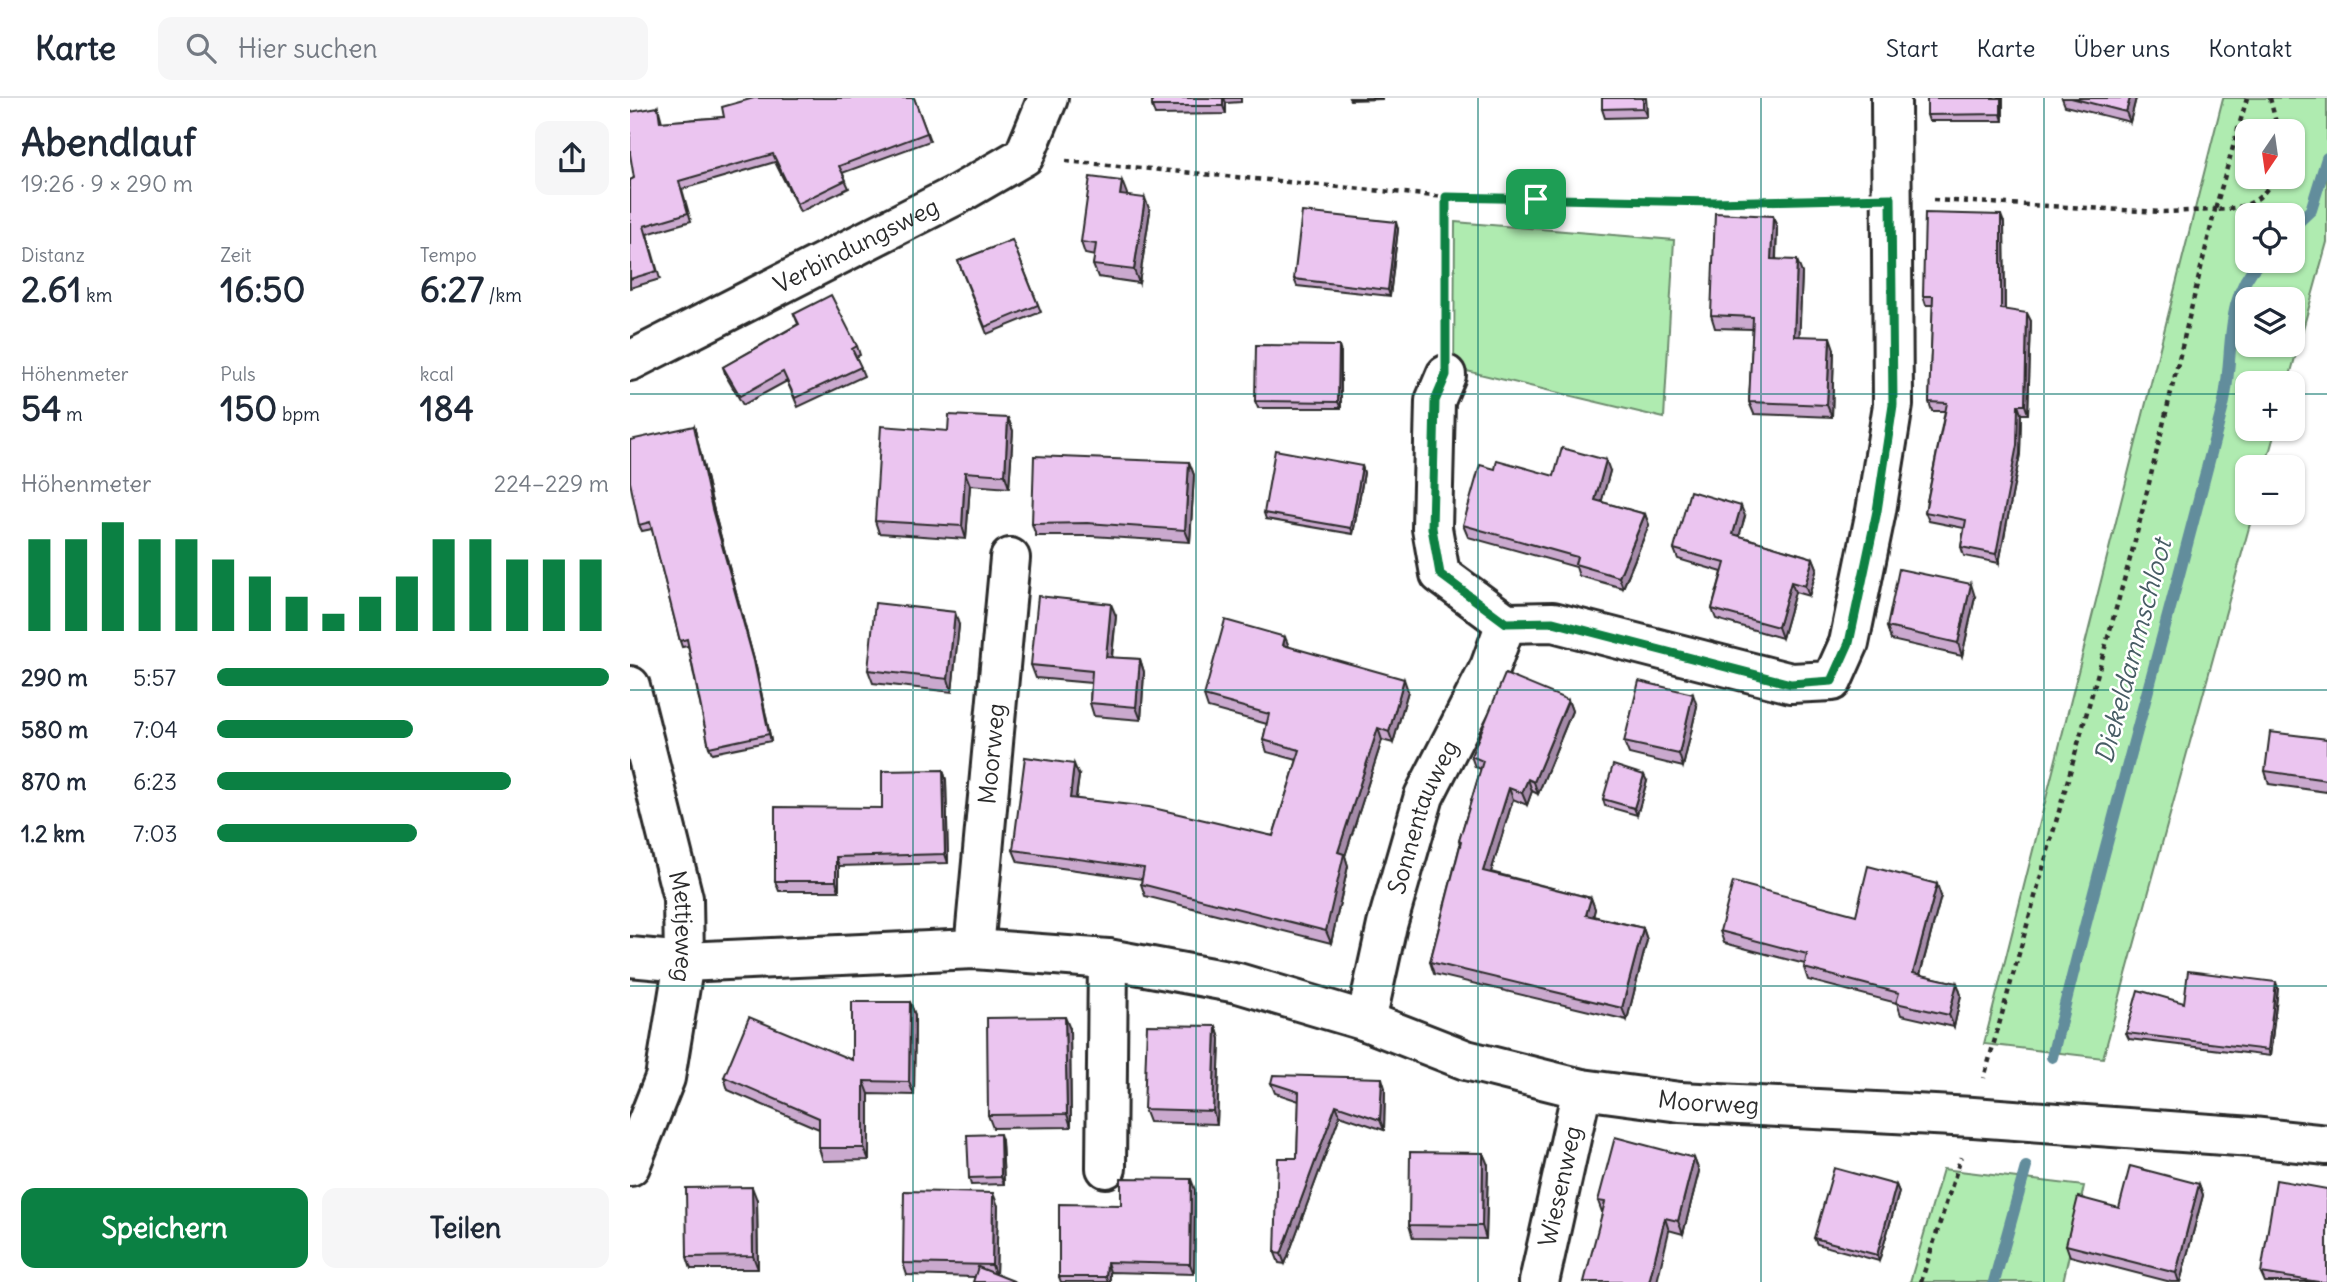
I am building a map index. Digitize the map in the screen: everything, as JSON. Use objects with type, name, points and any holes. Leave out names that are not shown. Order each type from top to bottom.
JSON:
[{"type":"street","points":[[1024,156],[1048,98]]},
{"type":"street","points":[[1446,375],[1435,401],[1432,528],[1440,574],[1506,623],[1553,622],[1791,684],[1832,681],[1849,643],[1877,511],[1893,405],[1891,98]]},
{"type":"street","name":"Verbindungsweg","points":[[630,361],[960,193],[1024,156]]},
{"type":"street","name":"Moorweg","points":[[974,949],[1010,558]]},
{"type":"street","name":"Sonnentauweg","points":[[1366,1021],[1387,925],[1424,796],[1490,667],[1506,623]]},
{"type":"street","name":"Mettjeweg","points":[[630,686],[683,898],[684,962],[665,1078],[630,1166]]},
{"type":"street","name":"Moorweg","points":[[630,957],[684,962],[974,949],[1108,959],[1238,983],[1366,1021],[1466,1060],[1582,1089],[1680,1102],[1973,1116],[2327,1145]]},
{"type":"street","points":[[1106,1168],[1108,959]]},
{"type":"street","name":"Wiesenweg","points":[[1539,1282],[1582,1089]]},
{"type":"path","points":[[1921,1282],[1973,1116],[2134,541],[2215,210],[2247,98]]},
{"type":"path","points":[[2270,98],[2275,119]]},
{"type":"path","points":[[1024,156],[1446,197],[1714,202],[1891,198],[2163,212],[2245,208],[2268,189]]},
{"type":"path","points":[[1446,197],[1446,375]]},
{"type":"green space","points":[[2223,98],[2327,98],[2327,242],[2305,322],[2305,287],[2235,287],[2235,357],[2295,357],[2291,371],[2235,371],[2235,441],[2273,441],[2268,455],[2235,455],[2235,525],[2250,525],[2103,1058],[1984,1044]]},
{"type":"green space","points":[[1455,222],[1674,240],[1664,418],[1454,368]]},
{"type":"green space","points":[[1943,1169],[2084,1186],[2063,1282],[1910,1282]]},
{"type":"building","points":[[754,98],[914,98],[927,133],[839,166],[846,180],[797,204],[773,154],[679,181],[688,213],[644,226],[657,271],[630,279],[630,180],[634,178],[630,154],[630,112],[658,107],[660,122],[724,117],[722,107]]},
{"type":"building","points":[[1152,98],[1223,98],[1223,106],[1152,106]]},
{"type":"building","points":[[1602,98],[1643,98],[1643,108],[1602,109]]},
{"type":"building","points":[[1927,98],[2001,98],[2001,114],[1927,115]]},
{"type":"building","points":[[2071,98],[2130,98],[2126,112]]},
{"type":"building","points":[[1090,177],[1122,181],[1120,195],[1145,198],[1134,270],[1093,265],[1096,244],[1081,242]]},
{"type":"building","points":[[1302,212],[1396,222],[1388,290],[1294,279]]},
{"type":"building","points":[[1715,213],[1773,216],[1771,259],[1797,260],[1794,336],[1830,337],[1827,405],[1749,402],[1753,317],[1711,315]]},
{"type":"building","points":[[1925,213],[2001,215],[2001,309],[2027,313],[2025,405],[2018,405],[2017,445],[1996,554],[1961,547],[1966,520],[1925,512],[1947,403],[1929,402],[1933,296],[1923,296]]},
{"type":"building","points":[[1012,240],[1038,305],[985,327],[958,261]]},
{"type":"building","points":[[831,295],[857,346],[852,349],[861,367],[795,398],[783,372],[740,396],[723,367],[799,324],[794,314]]},
{"type":"building","points":[[1256,345],[1339,346],[1338,402],[1255,401]]},
{"type":"building","points":[[949,415],[1008,418],[1005,475],[965,472],[962,526],[875,521],[881,426],[948,431]]},
{"type":"building","points":[[694,426],[712,509],[754,661],[769,734],[709,747],[687,639],[680,641],[650,522],[639,525],[630,482],[630,440]]},
{"type":"building","points":[[1562,448],[1606,460],[1595,500],[1645,514],[1619,577],[1575,564],[1577,557],[1463,525],[1480,465],[1495,469],[1497,460],[1554,476]]},
{"type":"building","points":[[1275,450],[1362,466],[1351,528],[1264,513]]},
{"type":"building","points":[[1034,456],[1189,462],[1185,530],[1087,523],[1032,524]]},
{"type":"building","points":[[1690,491],[1741,506],[1733,534],[1813,558],[1805,586],[1791,582],[1778,627],[1712,609],[1725,563],[1674,549]]},
{"type":"building","points":[[1899,569],[1971,584],[1958,643],[1887,627]]},
{"type":"building","points":[[1038,596],[1111,604],[1106,657],[1140,659],[1136,707],[1090,703],[1092,671],[1031,665]]},
{"type":"building","points":[[875,603],[955,612],[948,679],[868,670]]},
{"type":"building","points":[[1225,620],[1285,637],[1283,645],[1404,679],[1389,732],[1378,728],[1338,852],[1344,854],[1326,931],[1141,884],[1144,868],[1013,850],[1025,757],[1074,764],[1070,798],[1149,807],[1273,836],[1300,750],[1263,740],[1269,714],[1204,696]]},
{"type":"building","points":[[1505,674],[1568,700],[1534,782],[1528,779],[1522,793],[1509,788],[1483,871],[1591,898],[1586,915],[1643,928],[1622,1008],[1430,962],[1461,842],[1459,841],[1483,761],[1471,756]]},
{"type":"building","points":[[1639,681],[1693,694],[1679,754],[1624,742]]},
{"type":"building","points":[[2270,732],[2327,739],[2327,780],[2265,771]]},
{"type":"building","points":[[1613,765],[1644,775],[1634,808],[1603,799]]},
{"type":"building","points":[[943,770],[945,854],[836,857],[836,881],[775,881],[775,807],[882,808],[882,771]]},
{"type":"building","points":[[1868,866],[1937,884],[1913,973],[1957,983],[1949,1015],[1896,1003],[1899,993],[1804,968],[1807,954],[1720,931],[1733,882],[1856,915]]},
{"type":"building","points":[[2188,971],[2276,982],[2268,1050],[2126,1033],[2138,990],[2184,1003]]},
{"type":"building","points":[[852,1002],[910,1002],[909,1082],[864,1081],[864,1148],[819,1148],[819,1118],[724,1077],[749,1017],[852,1060]]},
{"type":"building","points":[[1065,1017],[1067,1114],[988,1115],[987,1018]]},
{"type":"building","points":[[1147,1025],[1216,1026],[1213,1111],[1144,1109]]},
{"type":"building","points":[[1273,1075],[1382,1078],[1380,1120],[1336,1105],[1281,1254],[1275,1253],[1278,1158],[1297,1158],[1299,1092],[1271,1083]]},
{"type":"building","points":[[1000,1134],[1001,1177],[969,1178],[967,1135]]},
{"type":"building","points":[[1615,1137],[1694,1158],[1678,1221],[1665,1218],[1649,1282],[1584,1282],[1605,1202],[1598,1201]]},
{"type":"building","points":[[1410,1152],[1483,1153],[1482,1226],[1409,1225]]},
{"type":"building","points":[[2130,1166],[2199,1184],[2176,1273],[2066,1245],[2078,1197],[2119,1208]]},
{"type":"building","points":[[1834,1168],[1896,1185],[1877,1255],[1814,1238]]},
{"type":"building","points":[[1121,1178],[1191,1179],[1190,1264],[1107,1262],[1106,1277],[1059,1277],[1059,1204],[1121,1205]]},
{"type":"building","points":[[2276,1180],[2327,1189],[2327,1282],[2261,1273]]},
{"type":"building","points":[[752,1187],[753,1256],[687,1257],[686,1188]]},
{"type":"building","points":[[904,1191],[993,1193],[992,1265],[903,1263]]},
{"type":"building","points":[[978,1267],[1016,1282],[973,1282]]},
{"type":"waterway","name":"Diekeldammschloot","points":[[2305,216],[2311,210],[2327,158]]},
{"type":"waterway","name":"Diekeldammschloot","points":[[2052,1057],[2223,406],[2235,311],[2240,293],[2250,273]]},
{"type":"waterway","name":"Diekeldammschloot","points":[[1994,1282],[2026,1167]]},
{"type":"route","points":[[1446,197],[1536,199],[1714,202],[1891,198],[1893,405],[1877,511],[1849,643],[1832,681],[1791,684],[1668,649],[1553,622],[1506,623],[1440,574],[1432,528],[1435,401],[1446,375],[1446,197]]}]
